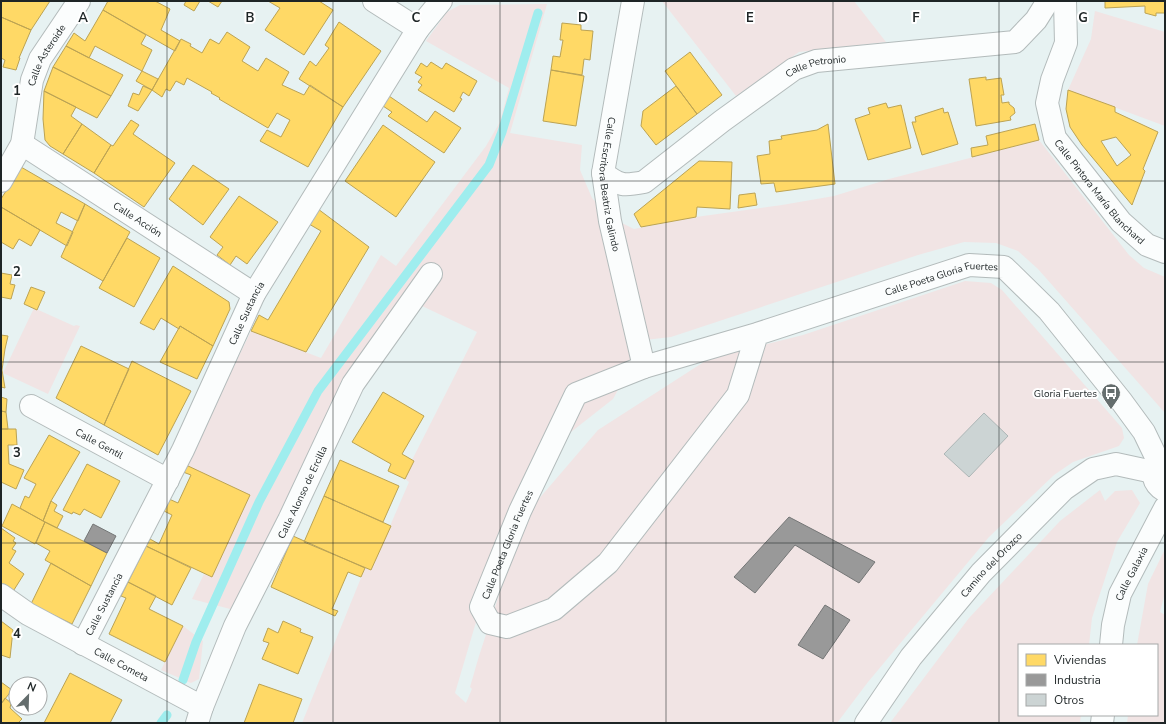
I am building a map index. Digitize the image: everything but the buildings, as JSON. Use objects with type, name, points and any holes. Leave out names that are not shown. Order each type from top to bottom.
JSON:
[{"type":"street","name":"Calle Asteroide","points":[[1,181],[22,144],[27,105],[40,59],[79,1]]},
{"type":"street","points":[[374,1],[418,28]]},
{"type":"street","name":"Calle Sustancia","points":[[84,644],[168,480],[254,294],[418,28],[441,1]]},
{"type":"street","name":"Calle Escritora Beatriz Galindo","points":[[633,1],[603,173],[610,221],[644,367]]},
{"type":"street","name":"Calle Petronio","points":[[603,173],[615,183],[628,185],[644,182],[722,121],[794,69],[808,63],[1016,42],[1036,20],[1048,1]]},
{"type":"street","name":"Calle Pintora María Blanchard","points":[[1065,1],[1066,43],[1052,80],[1047,103],[1055,138],[1121,222],[1147,245],[1165,252]]},
{"type":"street","name":"Calle Acción","points":[[22,144],[254,294]]},
{"type":"street","name":"Calle Poeta Gloria Fuertes","points":[[757,334],[738,395],[608,563],[554,609],[507,627],[490,623],[481,607],[520,511],[576,394],[644,367],[757,334],[969,265],[1004,267],[1049,311],[1122,402],[1144,432],[1159,463],[1156,483],[1165,491]]},
{"type":"street","name":"Calle Alonso de Ercilla","points":[[200,715],[235,626],[289,520],[353,384],[431,274]]},
{"type":"street","name":"Calle Gentil","points":[[31,406],[168,480]]},
{"type":"street","name":"Camino del Orozco","points":[[866,723],[911,657],[981,573],[1064,489],[1093,469],[1116,464],[1159,463]]},
{"type":"street","name":"Calle Galaxia","points":[[1111,644],[1113,625],[1120,594],[1165,508]]},
{"type":"street","name":"Calle Cometa","points":[[1,595],[28,614],[84,644],[200,715]]},
{"type":"shaded area","points":[[662,1],[854,1],[886,42],[799,52],[736,96]]},
{"type":"shaded area","points":[[547,4],[510,133],[582,145],[580,170],[592,198],[610,217],[634,229],[696,217],[834,196],[889,179],[1039,140],[1129,255],[1144,268],[1165,277],[1165,413],[1038,269],[1018,251],[996,243],[964,242],[918,255],[671,337],[645,340],[613,399],[571,432],[526,487],[500,541],[455,693],[466,703],[472,689],[470,687],[479,656],[525,515],[598,430],[710,358],[803,335],[965,281],[991,283],[1002,290],[1122,428],[1124,438],[1119,446],[1073,462],[1054,475],[989,537],[868,682],[837,723],[302,723],[365,568],[371,570],[409,482],[405,479],[412,460],[477,332],[422,306],[442,274],[429,266],[234,610],[192,599],[204,574],[212,577],[250,495],[186,465],[251,331],[321,358],[381,255],[396,266],[486,146],[500,122],[509,88],[426,41],[447,12],[460,5]]},
{"type":"shaded area","points":[[1095,11],[1165,32],[1165,126],[1068,90],[1091,39]]},
{"type":"shaded area","points":[[34,308],[74,326],[80,326],[48,394],[3,373]]},
{"type":"shaded area","points":[[1100,490],[1105,501],[1115,491],[1132,490],[1140,503],[1117,542],[1092,618],[1089,644],[1018,644],[1018,716],[1081,716],[1080,723],[890,723],[969,618],[1060,521]]},
{"type":"shaded area","points":[[1165,549],[1165,593],[1160,612],[1165,615],[1165,723],[1127,723],[1128,716],[1158,716],[1158,644],[1137,644],[1148,584]]},
{"type":"shaded area","points":[[183,626],[203,641],[199,679],[191,683],[161,670]]},
{"type":"waterway","points":[[183,680],[196,642],[259,502],[318,391],[489,165],[502,132],[538,13]]},
{"type":"waterway","points":[[161,723],[167,715]]},
{"type":"place","name":"Gloria Fuertes","points":[[1111,410]]}]
